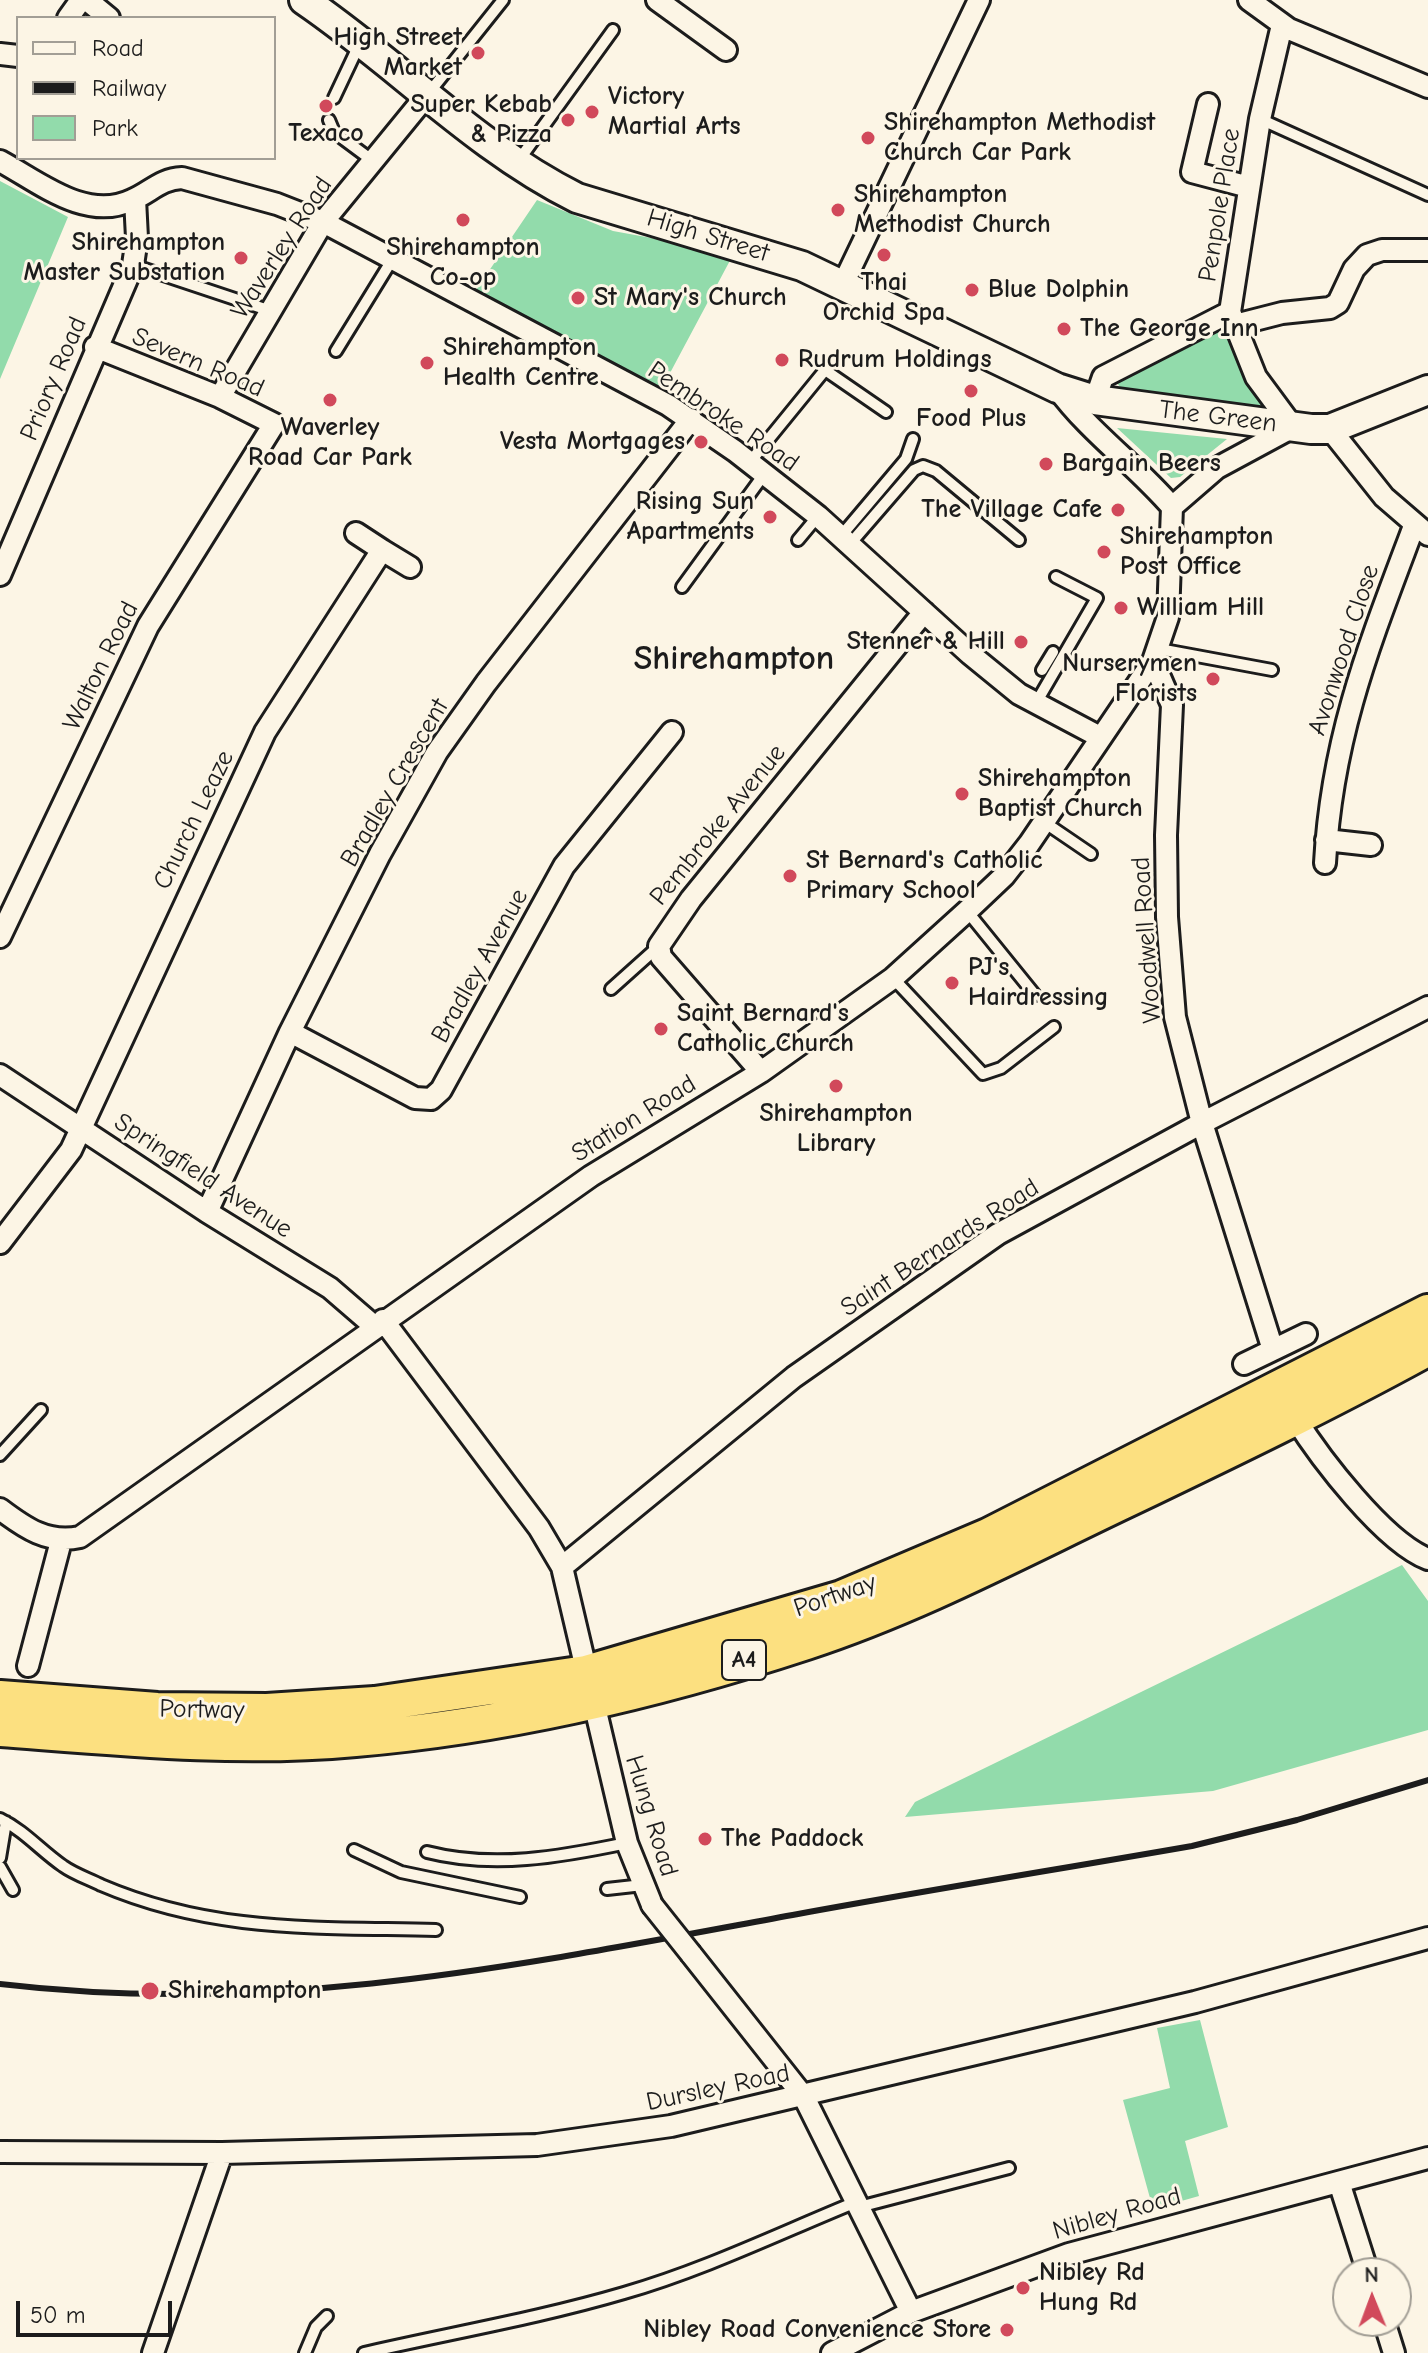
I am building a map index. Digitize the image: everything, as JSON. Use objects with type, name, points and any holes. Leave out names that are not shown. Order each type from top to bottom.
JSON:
[{"type":"highway","name":"Portway","points":[[0,1698],[157,1710],[267,1711],[589,1687],[842,1598],[988,1536],[1428,1312]]},
{"type":"highway","name":"Portway","points":[[0,1729],[159,1742],[256,1743],[356,1739],[808,1642],[933,1593],[1295,1418],[1428,1348]]},
{"type":"main road","name":"High Street","points":[[304,0],[515,165],[577,198],[757,250],[843,284],[1057,388]]},
{"type":"main road","name":"The Green","points":[[1057,388],[1095,400],[1293,427]]},
{"type":"main road","points":[[1293,427],[1330,429],[1428,390]]},
{"type":"street","points":[[70,16],[84,0],[106,16]]},
{"type":"street","points":[[657,0],[705,24],[726,50]]},
{"type":"street","points":[[843,284],[979,0]]},
{"type":"street","points":[[1249,0],[1282,25],[1428,87]]},
{"type":"street","name":"Penpole Place","points":[[1233,318],[1260,119],[1282,25]]},
{"type":"street","name":"Waverley Road","points":[[220,397],[323,222],[426,96]]},
{"type":"street","points":[[1208,104],[1192,172],[1249,187]]},
{"type":"street","points":[[0,161],[83,206],[103,208],[135,199]]},
{"type":"street","name":"Pembroke Road","points":[[135,199],[168,179],[182,178],[277,204],[323,222],[566,349],[691,419],[818,516],[924,612],[1031,695],[1100,737]]},
{"type":"street","name":"Priory Road","points":[[0,575],[95,347],[133,265],[137,238],[135,199]]},
{"type":"street","points":[[1095,400],[1103,377],[1233,318],[1330,308],[1338,303],[1354,269],[1367,255],[1382,250],[1428,250]]},
{"type":"street","points":[[1233,318],[1256,377],[1293,427]]},
{"type":"street","name":"Severn Road","points":[[95,347],[220,397],[274,424],[271,430]]},
{"type":"street","name":"High Street","points":[[1057,388],[1071,408],[1123,454],[1172,507]]},
{"type":"street","name":"Bradley Crescent","points":[[207,1212],[290,1032],[380,854],[437,752],[486,683],[691,419]]},
{"type":"street","name":"The Green","points":[[1172,507],[1217,468],[1293,427]]},
{"type":"street","points":[[1330,429],[1384,497],[1423,529]]},
{"type":"street","name":"Walton Road","points":[[0,937],[148,626],[271,430]]},
{"type":"street","name":"Station Road","points":[[61,1541],[80,1537],[97,1526],[379,1323],[591,1176],[761,1072],[893,978],[967,911],[1004,876],[1044,822],[1156,655],[1168,617],[1172,507]]},
{"type":"street","name":"Avonwood Close","points":[[1325,863],[1338,751],[1354,685],[1423,529]]},
{"type":"street","points":[[356,533],[410,567]]},
{"type":"street","name":"Church Leaze","points":[[0,1243],[71,1150],[265,732],[382,550]]},
{"type":"street","name":"Pembroke Avenue","points":[[761,1072],[661,957],[659,946],[665,933],[924,612]]},
{"type":"street","name":"Woodwell Road","points":[[1156,655],[1172,705],[1166,835],[1167,917],[1175,1017],[1202,1123],[1273,1350]]},
{"type":"street","name":"Bradley Avenue","points":[[290,1032],[415,1098],[431,1099],[441,1090],[564,866],[672,732]]},
{"type":"street","points":[[1326,840],[1371,845]]},
{"type":"street","name":"Saint Bernards Road","points":[[562,1567],[794,1377],[986,1243],[1202,1123],[1428,1007]]},
{"type":"street","name":"Springfield Avenue","points":[[0,1075],[207,1212],[330,1288],[379,1323]]},
{"type":"street","name":"Hung Road","points":[[379,1323],[539,1528],[562,1567],[627,1843],[652,1905],[804,2097],[911,2312]]},
{"type":"street","points":[[1244,1364],[1306,1334]]},
{"type":"street","points":[[1295,1418],[1324,1464],[1345,1488],[1408,1548],[1428,1559]]},
{"type":"street","points":[[0,1509],[41,1535],[61,1541],[28,1666]]},
{"type":"street","name":"Dursley Road","points":[[0,2152],[222,2153],[537,2145],[671,2126],[804,2097],[1195,2002],[1428,1938]]},
{"type":"street","points":[[153,2353],[222,2153]]},
{"type":"street","name":"Nibley Road","points":[[832,2353],[911,2312],[1069,2254],[1428,2158]]},
{"type":"street","points":[[1339,2182],[1363,2257]]},
{"type":"lane","points":[[426,96],[503,0]]},
{"type":"lane","points":[[515,165],[613,30]]},
{"type":"lane","points":[[334,98],[360,43]]},
{"type":"lane","points":[[1260,119],[1428,195]]},
{"type":"lane","points":[[329,120],[334,132],[373,161]]},
{"type":"lane","points":[[336,351],[392,260]]},
{"type":"lane","points":[[133,265],[272,311]]},
{"type":"lane","points":[[682,587],[825,370],[886,412]]},
{"type":"lane","points":[[845,540],[906,459],[913,439]]},
{"type":"lane","points":[[845,540],[914,470],[923,466],[936,471],[1019,540]]},
{"type":"lane","points":[[798,540],[818,516]]},
{"type":"lane","points":[[1031,695],[1097,598],[1056,577]]},
{"type":"lane","points":[[1042,670],[1053,652]]},
{"type":"lane","points":[[1156,655],[1272,670]]},
{"type":"lane","points":[[1044,822],[1091,854]]},
{"type":"lane","points":[[967,911],[1035,995]]},
{"type":"lane","points":[[611,989],[659,946]]},
{"type":"lane","points":[[893,978],[983,1074],[1001,1068],[1054,1027]]},
{"type":"lane","points":[[0,1455],[41,1410]]},
{"type":"lane","points":[[0,1858],[3,1820],[35,1840],[64,1867],[103,1886],[196,1917],[255,1925],[436,1930]]},
{"type":"lane","points":[[427,1852],[468,1861],[511,1861],[627,1843]]},
{"type":"lane","points":[[354,1850],[401,1872],[520,1897]]},
{"type":"lane","points":[[0,1867],[13,1890]]},
{"type":"lane","points":[[607,1889],[643,1885]]},
{"type":"lane","points":[[364,2353],[454,2336],[626,2292],[858,2204],[1009,2168]]},
{"type":"lane","points":[[305,2353],[316,2327],[327,2316]]},
{"type":"green space","points":[[0,181],[68,217],[0,379]]},
{"type":"green space","points":[[537,200],[613,231],[734,253],[662,388],[476,290]]},
{"type":"green space","points":[[1221,325],[1225,327],[1243,376],[1262,402],[1261,406],[1120,387],[1114,379]]},
{"type":"green space","points":[[1117,428],[1227,439],[1180,477],[1171,478]]},
{"type":"green space","points":[[1402,1565],[1428,1601],[1428,1730],[1213,1791],[905,1817],[915,1802]]},
{"type":"green space","points":[[1200,2020],[1228,2127],[1185,2141],[1199,2196],[1153,2209],[1123,2100],[1170,2088],[1157,2028]]},
{"type":"railway","points":[[0,1984],[103,1993],[204,1994],[303,1990],[499,1967],[1192,1846],[1297,1820],[1428,1780]]},
{"type":"place","name":"High Street Market","points":[[478,53]]},
{"type":"place","name":"Texaco","points":[[326,106]]},
{"type":"place","name":"Victory Martial Arts","points":[[592,112]]},
{"type":"place","name":"Super Kebab & Pizza","points":[[568,120]]},
{"type":"place","name":"Shirehampton Methodist Church Car Park","points":[[868,138]]},
{"type":"place","name":"Shirehampton Methodist Church","points":[[838,210]]},
{"type":"place","name":"Shirehampton Co-op","points":[[463,220]]},
{"type":"place","name":"Thai Orchid Spa","points":[[884,255]]},
{"type":"place","name":"Shirehampton Master Substation","points":[[241,258]]},
{"type":"place","name":"Blue Dolphin","points":[[972,290]]},
{"type":"place","name":"St Mary's Church","points":[[578,298]]},
{"type":"place","name":"The George Inn","points":[[1064,329]]},
{"type":"place","name":"Rudrum Holdings","points":[[782,360]]},
{"type":"place","name":"Shirehampton Health Centre","points":[[427,363]]},
{"type":"place","name":"Food Plus","points":[[971,391]]},
{"type":"place","name":"Waverley Road Car Park","points":[[330,400]]},
{"type":"place","name":"Vesta Mortgages","points":[[701,442]]},
{"type":"place","name":"Bargain Beers","points":[[1046,464]]},
{"type":"place","name":"The Village Cafe","points":[[1118,510]]},
{"type":"place","name":"Rising Sun Apartments","points":[[770,517]]},
{"type":"place","name":"Shirehampton Post Office","points":[[1104,552]]},
{"type":"place","name":"William Hill","points":[[1121,608]]},
{"type":"place","name":"Stenner & Hill","points":[[1021,642]]},
{"type":"place","name":"Nurserymen Florists","points":[[1213,679]]},
{"type":"place","name":"Shirehampton Baptist Church","points":[[962,794]]},
{"type":"place","name":"St Bernard's Catholic Primary School","points":[[790,876]]},
{"type":"place","name":"PJ's Hairdressing","points":[[952,983]]},
{"type":"place","name":"Saint Bernard's Catholic Church","points":[[661,1029]]},
{"type":"place","name":"Shirehampton Library","points":[[836,1086]]},
{"type":"place","name":"The Paddock","points":[[705,1839]]},
{"type":"place","name":"Shirehampton","points":[[150,1991]]},
{"type":"place","name":"Nibley Rd Hung Rd","points":[[1023,2288]]},
{"type":"place","name":"Nibley Road Convenience Store","points":[[1007,2330]]},
{"type":"district","name":"Shirehampton","points":[[734,659]]}]
